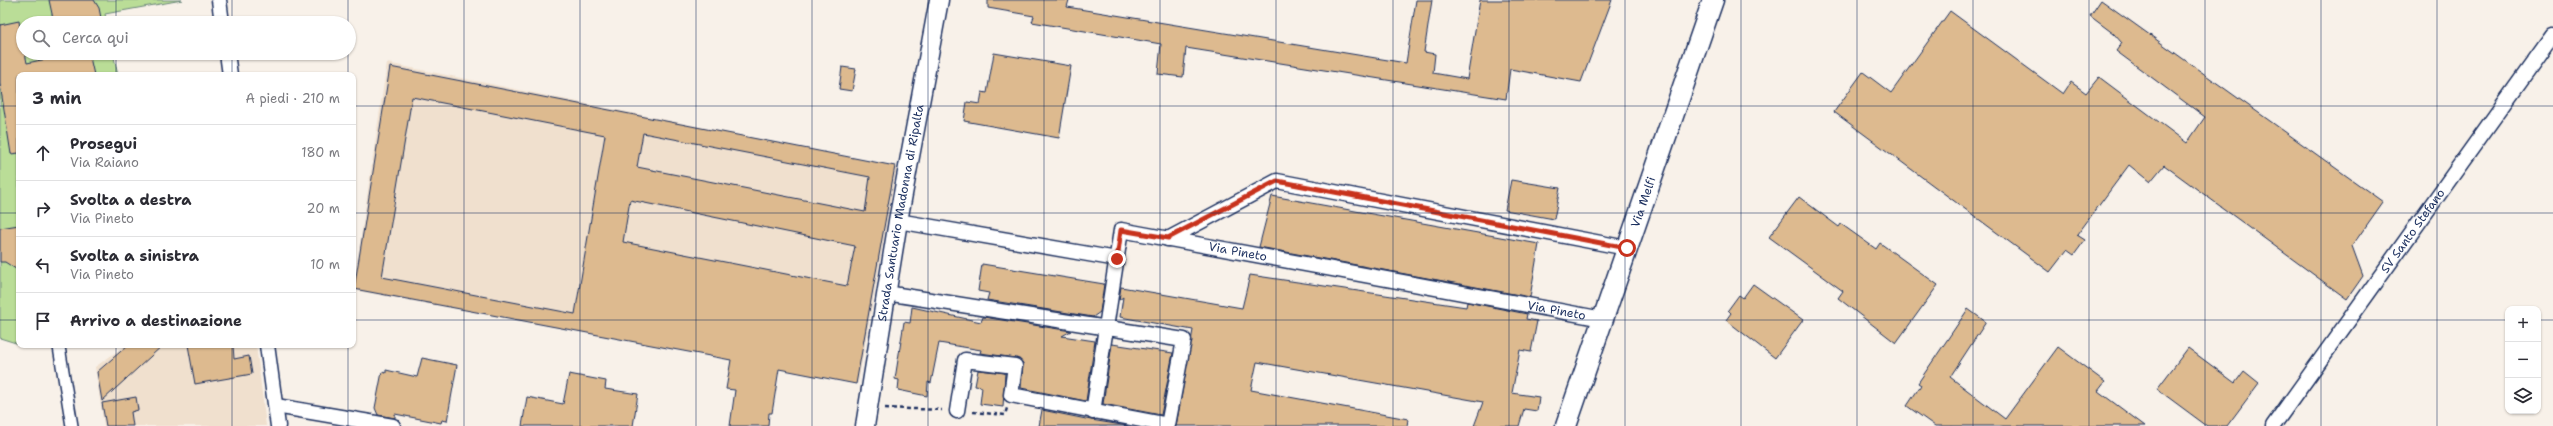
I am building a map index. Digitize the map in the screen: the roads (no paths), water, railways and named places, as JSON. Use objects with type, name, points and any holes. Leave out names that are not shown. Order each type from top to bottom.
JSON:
[{"type":"main road","name":"Via Melfi","points":[[1566,426],[1713,0]]},
{"type":"street","points":[[219,0],[221,16]]},
{"type":"street","name":"Strada Santuario Madonna di Ripalta","points":[[865,426],[898,221],[939,0]]},
{"type":"street","name":"SV Santo Stefano","points":[[2273,426],[2553,35]]},
{"type":"street","points":[[227,60],[229,72]]},
{"type":"street","points":[[1168,238],[1277,181],[1627,248]]},
{"type":"street","points":[[898,221],[1117,259],[1105,327],[1093,412]]},
{"type":"street","name":"Via Pineto","points":[[1117,259],[1121,230],[1603,319]]},
{"type":"street","points":[[886,293],[1184,340],[1168,425],[1093,412],[1011,395],[1016,366],[966,360],[957,411]]},
{"type":"street","points":[[59,348],[72,426]]},
{"type":"street","points":[[267,348],[278,426]]},
{"type":"street","points":[[276,406],[393,426]]}]
